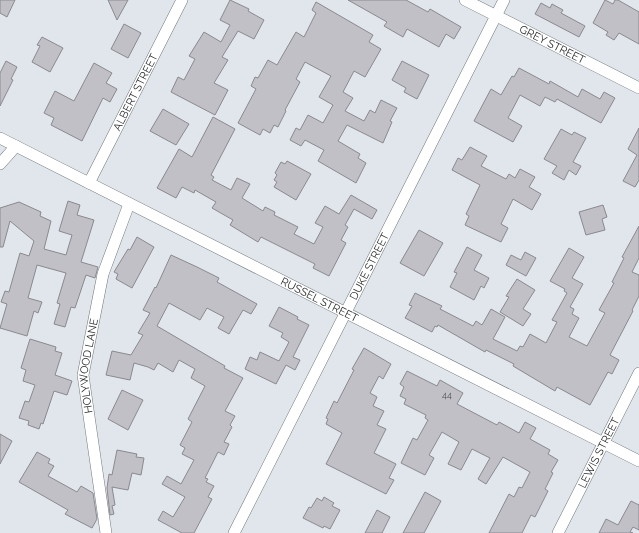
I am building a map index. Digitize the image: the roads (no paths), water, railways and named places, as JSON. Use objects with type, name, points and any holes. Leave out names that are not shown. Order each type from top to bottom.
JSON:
[{"type":"street","name":"ALBERT STREET","points":[[89,183],[182,0]]},
{"type":"street","name":"GREY STREET","points":[[466,0],[639,88]]},
{"type":"street","name":"DUKE STREET","points":[[234,533],[504,0]]},
{"type":"street","name":"RUSSEL STREET","points":[[0,138],[639,460]]},
{"type":"street","points":[[0,164],[16,146]]},
{"type":"street","name":"HOLYWOOD LANE","points":[[106,533],[83,375],[103,274],[130,204]]},
{"type":"street","name":"LEWIS STREET","points":[[558,533],[639,373]]}]
